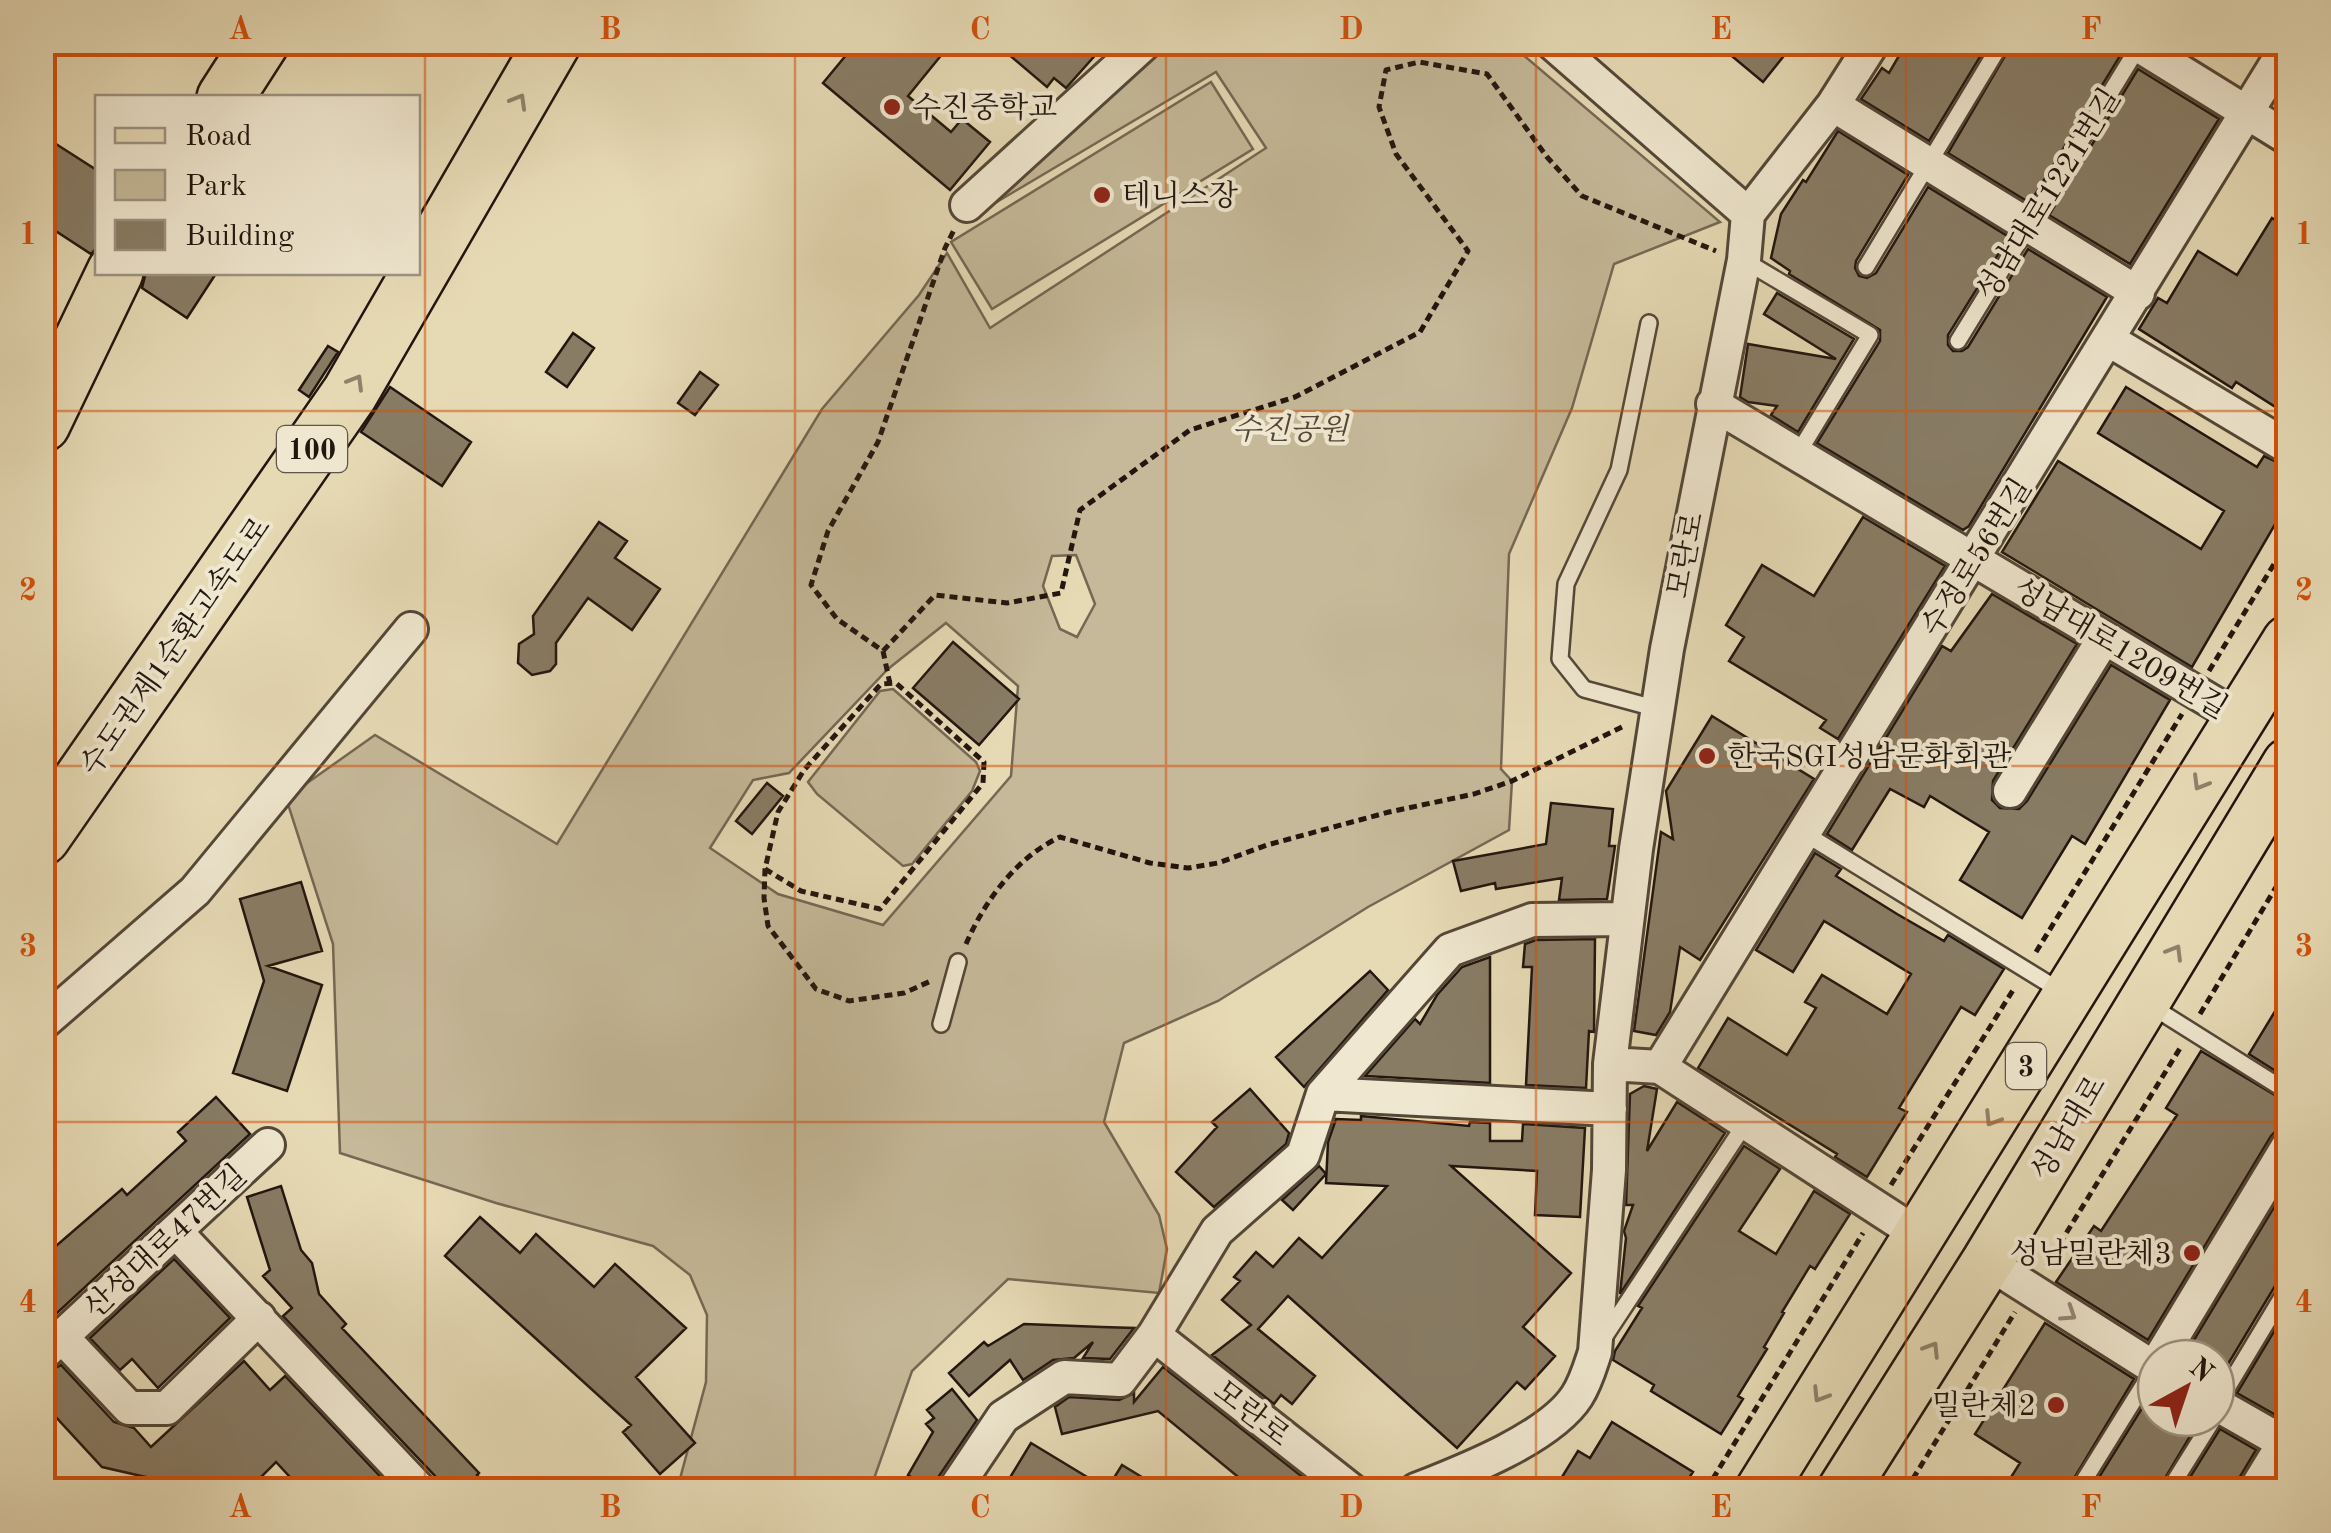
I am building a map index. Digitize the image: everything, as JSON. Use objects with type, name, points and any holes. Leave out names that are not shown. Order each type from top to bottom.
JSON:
[{"type":"highway","points":[[227,95],[261,42]]},
{"type":"highway","name":"수도권제1순환고속도로","points":[[420,272],[553,42]]},
{"type":"highway","points":[[42,424],[114,275]]},
{"type":"highway","name":"수도권제1순환고속도로","points":[[42,837],[350,393],[418,275]]},
{"type":"main road","name":"3","points":[[1761,1490],[2288,641]]},
{"type":"main road","name":"성남대로","points":[[1843,1490],[1987,1262],[2288,764]]},
{"type":"street","points":[[967,205],[1146,42]]},
{"type":"street","points":[[1551,42],[1748,214],[1833,105],[1873,42]]},
{"type":"street","name":"성남대로1221번길","points":[[2136,44],[2288,138]]},
{"type":"street","name":"수정로56번길","points":[[1660,1067],[2288,45]]},
{"type":"street","points":[[1833,105],[2138,292]]},
{"type":"street","name":"모란로","points":[[1416,1490],[1491,1460],[1540,1429],[1575,1400],[1595,1352],[1608,1170],[1610,1064],[1627,919],[1658,708],[1714,404],[1734,257],[1748,214]]},
{"type":"street","points":[[2109,340],[2288,447]]},
{"type":"street","name":"성남대로1209번길","points":[[1714,404],[2240,718]]},
{"type":"street","points":[[42,1024],[195,891],[411,630]]},
{"type":"street","points":[[2010,791],[2104,638]]},
{"type":"street","points":[[954,1490],[1004,1417],[1064,1378],[1120,1380],[1154,1335],[1217,1231],[1302,1155],[1323,1094],[1450,950],[1532,920],[1627,919]]},
{"type":"street","points":[[1610,1064],[1660,1067],[1919,1235]]},
{"type":"street","points":[[1323,1094],[1610,1109]]},
{"type":"street","name":"산성대로47번길","points":[[260,1318],[167,1408],[129,1408],[52,1346],[268,1146]]},
{"type":"street","points":[[2172,1338],[2288,1146]]},
{"type":"street","points":[[177,1233],[420,1490]]},
{"type":"street","points":[[1987,1262],[2136,1353]]},
{"type":"street","name":"모란로","points":[[1154,1335],[1351,1490]]},
{"type":"street","points":[[2236,1418],[2287,1441],[2255,1490]]},
{"type":"lane","points":[[1866,267],[2002,42]]},
{"type":"lane","name":"성남대로1221번길","points":[[1958,341],[2136,44]]},
{"type":"lane","points":[[1734,257],[1870,335],[1797,454]]},
{"type":"lane","points":[[1649,322],[1618,470],[1566,584],[1560,658],[1584,689],[1658,708]]},
{"type":"lane","points":[[1804,833],[2070,997]]},
{"type":"lane","points":[[940,1024],[958,962]]},
{"type":"lane","points":[[2145,1002],[2288,1092]]},
{"type":"lane","name":"모란로","points":[[1595,1352],[1747,1121]]},
{"type":"lane","points":[[2236,1377],[2288,1287]]},
{"type":"lane","points":[[2078,1490],[2136,1397]]},
{"type":"lane","points":[[2168,1490],[2200,1438]]},
{"type":"path","points":[[883,651],[935,595],[1006,603],[1062,592],[1080,510],[1190,430],[1295,397],[1420,332],[1468,251],[1396,154],[1379,107],[1386,70],[1420,62],[1486,74],[1546,157],[1582,196],[1734,257]]},
{"type":"path","points":[[890,684],[883,651],[837,619],[811,585],[828,531],[878,442],[945,248],[967,205]]},
{"type":"path","points":[[1706,1490],[2288,541]]},
{"type":"path","points":[[765,869],[802,891],[880,909],[983,784],[984,762],[896,683],[880,684],[804,770],[778,812],[765,869],[768,926],[816,989],[848,1001],[892,996],[928,984],[958,962],[990,900],[1036,849],[1060,837],[1150,863],[1188,868],[1218,863],[1267,845],[1512,781],[1658,708]]},
{"type":"path","points":[[1906,1490],[2288,867]]},
{"type":"green space","name":"수진공원","points":[[1165,43],[1509,43],[1720,222],[1614,264],[1572,408],[1509,554],[1501,769],[1512,781],[1509,830],[1368,907],[1218,1001],[1124,1043],[1104,1122],[1159,1215],[1167,1249],[1159,1293],[1008,1279],[912,1371],[870,1490],[677,1490],[706,1382],[707,1315],[690,1275],[653,1246],[496,1203],[340,1153],[333,944],[286,798],[375,735],[557,844],[822,409],[919,295],[947,253],[990,328],[1266,148],[1216,72],[990,206],[1137,64]],"holes":[[[1076,555],[1095,604],[1077,637],[1060,629],[1043,586],[1052,556]],[[946,623],[1018,686],[1011,776],[883,925],[778,894],[710,848],[753,780],[789,773],[888,669]]]},
{"type":"green space","name":"테니스장","points":[[1211,82],[1253,149],[992,309],[951,242]]},
{"type":"green space","points":[[893,689],[976,762],[980,771],[972,791],[912,864],[903,866],[817,794],[808,782],[880,691]]},
{"type":"building","points":[[857,42],[952,42],[908,96],[951,132],[962,119],[990,142],[950,190],[823,83]]},
{"type":"building","points":[[994,42],[1107,42],[1066,88],[1054,78],[1047,87]]},
{"type":"building","points":[[1715,42],[1795,42],[1763,82]]},
{"type":"building","points":[[1907,42],[1989,42],[1929,141],[1861,99],[1882,68],[1889,73]]},
{"type":"building","points":[[2013,42],[2113,42],[2120,56],[2030,203],[1948,153]]},
{"type":"building","points":[[2138,69],[2219,119],[2130,264],[2049,215]]},
{"type":"building","points":[[1838,131],[1908,175],[1856,261],[1859,276],[1867,278],[1876,273],[1928,187],[2009,237],[1948,335],[1953,351],[1968,347],[2028,249],[2107,297],[1969,526],[1963,530],[1817,443],[1880,341],[1880,330],[1789,274],[1771,258],[1781,214]]},
{"type":"building","points":[[42,135],[95,169],[95,249],[91,254],[42,222]]},
{"type":"building","points":[[2272,218],[2288,228],[2288,415],[2236,382],[2232,388],[2139,329],[2158,298],[2167,303],[2198,251],[2237,275]]},
{"type":"building","points":[[145,275],[215,275],[187,318],[142,288]]},
{"type":"building","points":[[1777,293],[1854,339],[1798,432],[1771,415],[1777,406],[1740,397],[1748,344],[1836,359],[1764,314]]},
{"type":"building","points":[[573,333],[594,348],[567,387],[546,372]]},
{"type":"building","points":[[328,346],[338,352],[309,397],[299,390]]},
{"type":"building","points":[[700,372],[718,385],[695,415],[678,403]]},
{"type":"building","points":[[390,387],[471,442],[442,486],[361,432]]},
{"type":"building","points":[[2126,387],[2257,467],[2264,456],[2288,467],[2288,502],[2192,667],[2002,552],[2058,461],[2201,549],[2224,511],[2098,433]]},
{"type":"building","points":[[1863,517],[1945,566],[1838,739],[1820,728],[1826,720],[1729,661],[1744,637],[1726,625],[1762,565],[1814,596]]},
{"type":"building","points":[[599,522],[627,541],[615,558],[660,589],[632,630],[588,598],[556,643],[556,664],[550,671],[532,675],[518,663],[519,644],[534,634],[533,616]]},
{"type":"building","points":[[1992,594],[2077,644],[1993,781],[1992,800],[2000,808],[2019,809],[2027,801],[2111,665],[2170,700],[2085,844],[2072,836],[2022,918],[1960,880],[1989,832],[1930,796],[1924,807],[1890,789],[1852,850],[1827,834],[1942,646],[1951,651]]},
{"type":"building","points":[[953,642],[1019,699],[979,745],[913,688]]},
{"type":"building","points":[[1712,716],[1814,779],[1700,960],[1680,947],[1670,1012],[1656,1035],[1634,1031],[1661,832],[1673,839],[1666,791]]},
{"type":"building","points":[[767,783],[783,796],[752,834],[736,821]]},
{"type":"building","points":[[1551,803],[1613,809],[1609,846],[1615,846],[1607,899],[1559,900],[1562,878],[1496,889],[1495,883],[1461,891],[1453,861],[1546,844]]},
{"type":"building","points":[[1815,853],[1841,869],[1836,876],[1897,914],[1944,941],[1948,935],[2004,969],[1975,1015],[1961,1007],[1899,1108],[1907,1112],[1867,1177],[1835,1157],[1837,1154],[1698,1068],[1728,1018],[1787,1055],[1816,1008],[1805,1002],[1822,975],[1887,1014],[1911,974],[1824,921],[1793,972],[1756,950]]},
{"type":"building","points":[[301,882],[322,951],[268,966],[322,985],[287,1091],[233,1073],[264,981],[240,899]]},
{"type":"building","points":[[1595,939],[1594,1032],[1589,1031],[1586,1088],[1526,1085],[1532,967],[1523,967],[1525,944],[1536,940]]},
{"type":"building","points":[[1490,957],[1490,1083],[1365,1076],[1415,1019],[1420,1024],[1437,995],[1462,967]]},
{"type":"building","points":[[1370,971],[1388,990],[1304,1087],[1276,1057]]},
{"type":"building","points":[[2288,990],[2288,1079],[2249,1054]]},
{"type":"building","points":[[2201,1051],[2288,1103],[2288,1126],[2271,1136],[2149,1338],[2145,1338],[2056,1282],[2094,1226],[2101,1231],[2177,1115],[2166,1108]]},
{"type":"building","points":[[1644,1086],[1657,1089],[1647,1151],[1677,1102],[1725,1133],[1620,1294],[1624,1231],[1633,1205],[1626,1205],[1630,1094]]},
{"type":"building","points":[[1250,1089],[1289,1133],[1286,1144],[1214,1207],[1176,1172],[1217,1127],[1212,1122]]},
{"type":"building","points":[[216,1097],[250,1134],[42,1327],[42,1258],[122,1189],[127,1195],[186,1141],[178,1132]]},
{"type":"building","points":[[1361,1116],[1469,1126],[1470,1122],[1490,1123],[1490,1141],[1522,1141],[1523,1124],[1585,1128],[1580,1217],[1535,1215],[1537,1171],[1451,1166],[1571,1273],[1523,1327],[1555,1356],[1525,1389],[1517,1382],[1457,1448],[1288,1296],[1258,1329],[1315,1376],[1292,1404],[1281,1395],[1274,1404],[1212,1355],[1251,1325],[1222,1300],[1240,1281],[1234,1277],[1256,1252],[1273,1267],[1299,1238],[1322,1258],[1387,1186],[1326,1183],[1328,1142],[1336,1119],[1361,1120]]},
{"type":"building","points":[[1744,1146],[1780,1169],[1739,1231],[1776,1254],[1814,1191],[1850,1214],[1815,1269],[1810,1266],[1782,1312],[1764,1347],[1767,1349],[1738,1396],[1743,1399],[1721,1434],[1651,1391],[1654,1385],[1613,1360],[1642,1308],[1638,1306]]},
{"type":"building","points":[[1319,1166],[1326,1174],[1293,1210],[1282,1200]]},
{"type":"building","points":[[2288,1184],[2288,1276],[2278,1281],[2236,1351],[2236,1338],[2195,1338]]},
{"type":"building","points":[[281,1186],[301,1250],[312,1263],[319,1294],[346,1324],[342,1328],[491,1490],[439,1490],[435,1476],[283,1316],[292,1308],[263,1276],[270,1270],[247,1197]]},
{"type":"building","points":[[480,1217],[520,1253],[536,1234],[594,1287],[615,1264],[686,1328],[636,1377],[695,1443],[660,1474],[623,1432],[631,1425],[445,1256]]},
{"type":"building","points":[[174,1259],[230,1318],[158,1388],[132,1359],[120,1370],[90,1338]]},
{"type":"building","points":[[2288,1308],[2288,1416],[2281,1418],[2237,1393]]},
{"type":"building","name":"밀란체2","points":[[2045,1323],[2134,1379],[2067,1490],[2003,1490],[2020,1463],[1975,1434]]},
{"type":"building","points":[[1024,1324],[1134,1328],[1110,1359],[1083,1358],[1093,1342],[1074,1358],[1053,1360],[1023,1380],[1010,1360],[969,1396],[949,1373],[984,1342],[988,1346]]},
{"type":"building","points":[[244,1361],[270,1390],[285,1376],[393,1490],[302,1490],[276,1462],[248,1490],[203,1490],[102,1467],[42,1402],[42,1374],[61,1365],[114,1422],[134,1428],[151,1447]]},
{"type":"building","points":[[1163,1367],[1319,1490],[1254,1490],[1158,1411],[1062,1434],[1055,1407],[1069,1397],[1119,1400],[1134,1393],[1134,1402]]},
{"type":"building","points":[[952,1389],[977,1420],[937,1479],[934,1490],[904,1490],[911,1477],[908,1475],[933,1432],[926,1424],[934,1418],[927,1410]]},
{"type":"building","points":[[2136,1418],[2136,1438],[2189,1438],[2158,1490],[2091,1490]]},
{"type":"building","points":[[1612,1422],[1693,1472],[1681,1490],[1554,1490],[1578,1451],[1590,1458]]},
{"type":"building","points":[[2214,1438],[2235,1438],[2256,1450],[2235,1490],[2182,1490]]},
{"type":"building","points":[[1031,1443],[1107,1489],[1122,1465],[1163,1490],[1017,1490],[1006,1484]]},
{"type":"place","name":"수진중학교","points":[[892,107]]},
{"type":"place","name":"테니스장","points":[[1102,195]]},
{"type":"place","name":"한국SGI성남문화회관","points":[[1707,756]]},
{"type":"place","name":"성남밀란체3","points":[[2192,1253]]},
{"type":"place","name":"밀란체2","points":[[2056,1405]]}]
